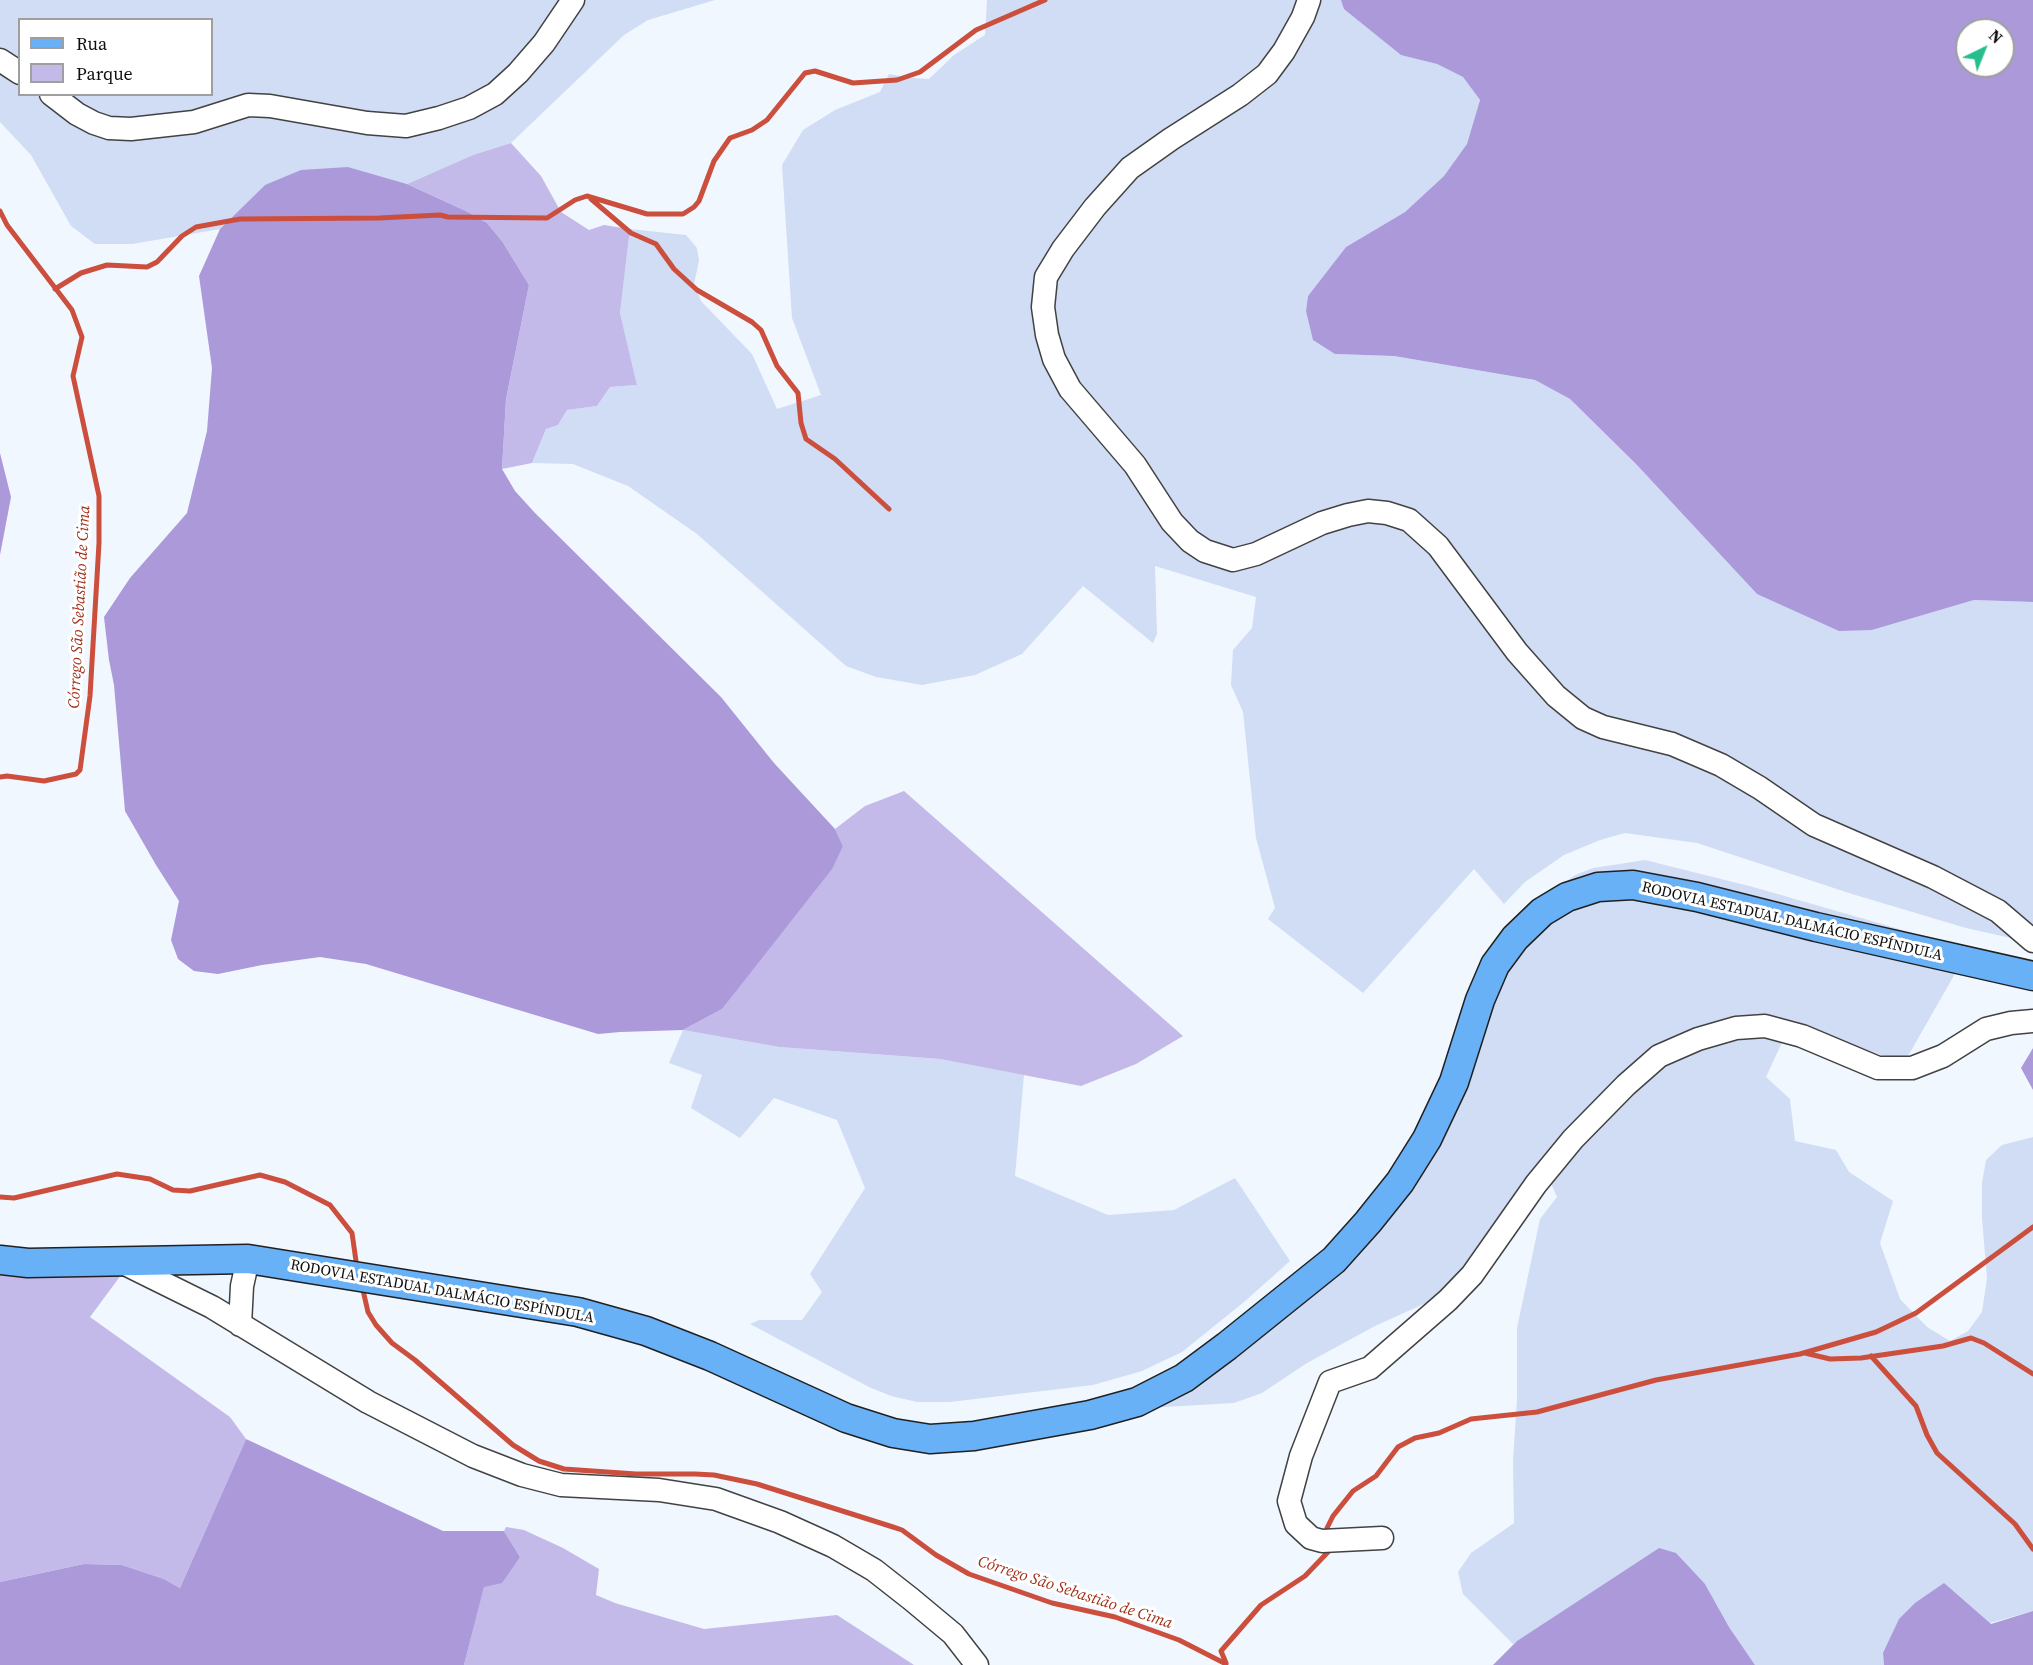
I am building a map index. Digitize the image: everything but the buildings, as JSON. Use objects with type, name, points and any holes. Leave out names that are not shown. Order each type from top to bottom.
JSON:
[{"type":"main road","name":"RODOVIA ESTADUAL DALMÁCIO ESPÍNDULA","points":[[0,1260],[28,1263],[248,1259],[578,1312],[646,1331],[710,1356],[846,1418],[893,1433],[930,1439],[974,1436],[1090,1415],[1137,1402],[1184,1378],[1236,1340],[1334,1260],[1400,1182],[1427,1139],[1454,1082],[1480,1000],[1496,965],[1515,938],[1542,912],[1567,897],[1598,887],[1633,885],[1697,897],[1816,927],[2033,976]]},
{"type":"street","points":[[54,96],[77,114],[109,128],[131,129],[194,122],[248,105],[270,106],[367,123],[406,126],[469,108],[495,94],[518,73],[544,43],[573,0]]},
{"type":"street","points":[[1309,0],[1303,17],[1284,51],[1267,74],[1240,95],[1130,168],[1076,232],[1046,277],[1043,307],[1047,335],[1054,359],[1070,389],[1136,465],[1172,522],[1190,541],[1205,551],[1233,560],[1256,554],[1322,523],[1348,515],[1368,511],[1387,513],[1410,520],[1438,546],[1517,652],[1556,696],[1583,718],[1603,727],[1672,744],[1721,765],[1760,788],[1814,825],[1934,878],[1998,911],[2033,941]]},
{"type":"street","points":[[0,60],[18,72]]},
{"type":"street","points":[[1382,1538],[1322,1541],[1311,1538],[1296,1524],[1289,1501],[1300,1456],[1330,1382],[1370,1368],[1448,1300],[1472,1275],[1536,1184],[1573,1139],[1626,1085],[1659,1056],[1698,1039],[1736,1029],[1765,1026],[1802,1036],[1878,1068],[1912,1068],[1943,1056],[1986,1029],[2033,1021]]},
{"type":"street","points":[[240,1325],[242,1286],[248,1259]]},
{"type":"street","points":[[120,1262],[212,1307],[368,1402],[473,1456],[522,1475],[561,1485],[659,1490],[716,1499],[790,1527],[832,1546],[874,1570],[953,1634],[977,1665]]},
{"type":"shaded area","points":[[0,0],[715,0],[648,20],[624,35],[511,143],[473,155],[407,184],[348,167],[265,185],[220,229],[132,244],[95,244],[71,226],[31,155],[0,122]]},
{"type":"shaded area","points":[[987,0],[1341,0],[1401,54],[1437,64],[1463,77],[1480,100],[1467,145],[1444,176],[1405,212],[1346,247],[1308,296],[1306,311],[1335,354],[1394,356],[1535,380],[1570,399],[1636,464],[1757,594],[1872,630],[1974,600],[2033,602],[2033,943],[1966,928],[1852,894],[1697,843],[1625,833],[1600,840],[1564,855],[1525,882],[1504,904],[1474,869],[1363,993],[1268,919],[1275,908],[1256,838],[1243,712],[1231,685],[1233,650],[1252,628],[1256,597],[1155,566],[1157,634],[1153,643],[1083,586],[1022,654],[975,675],[922,685],[876,677],[846,666],[697,534],[628,486],[573,464],[532,463],[546,429],[558,425],[567,410],[597,406],[610,387],[637,385],[620,313],[630,229],[686,235],[697,248],[699,261],[694,284],[701,301],[752,354],[777,409],[821,395],[792,318],[782,165],[803,130],[835,110],[880,92],[889,74],[929,79],[954,55],[985,35]]},
{"type":"shaded area","points":[[1341,0],[2033,0],[2033,602],[1974,600],[1872,630],[1839,631],[1757,594],[1636,464],[1570,399],[1535,380],[1394,356],[1335,354],[1313,340],[1306,311],[1308,296],[1346,247],[1405,212],[1444,176],[1467,144],[1480,100],[1463,77],[1437,64],[1401,55],[1344,9]]},
{"type":"shaded area","points":[[348,167],[407,184],[468,212],[487,223],[502,241],[529,285],[506,399],[502,469],[515,491],[535,513],[721,697],[774,763],[835,829],[843,846],[832,869],[722,1009],[683,1030],[598,1034],[366,964],[320,957],[218,974],[194,971],[178,959],[171,940],[179,901],[125,811],[114,685],[104,617],[130,578],[187,513],[207,431],[212,368],[199,276],[220,229],[265,185],[301,170]]},
{"type":"shaded area","points":[[0,453],[11,497],[0,555]]},
{"type":"shaded area","points":[[1645,860],[1753,887],[1948,943],[1968,951],[1904,1063],[1791,1023],[1766,1077],[1790,1099],[1795,1141],[1836,1150],[1849,1172],[1893,1201],[1880,1243],[1900,1299],[1927,1327],[1950,1341],[1968,1331],[1982,1312],[1987,1278],[1982,1218],[1982,1183],[1986,1160],[2002,1145],[2033,1137],[2033,1611],[1883,1653],[1884,1665],[1755,1665],[1729,1627],[1705,1584],[1659,1548],[1513,1644],[1463,1594],[1458,1572],[1471,1553],[1514,1523],[1513,1461],[1517,1399],[1517,1328],[1540,1219],[1557,1197],[1547,1175],[1437,1298],[1375,1326],[1307,1363],[1262,1393],[1234,1403],[1148,1408],[1259,1319],[1397,1178],[1540,900],[1575,875],[1593,868]]},
{"type":"shaded area","points":[[683,1030],[779,1047],[940,1059],[1024,1075],[1015,1176],[1108,1215],[1174,1210],[1235,1178],[1290,1261],[1182,1352],[1142,1371],[1093,1385],[950,1402],[917,1402],[891,1396],[869,1387],[750,1324],[759,1320],[802,1320],[822,1292],[810,1274],[865,1188],[837,1120],[774,1098],[740,1138],[691,1108],[702,1075],[669,1063]]},
{"type":"shaded area","points":[[2033,1048],[2033,1090],[2021,1068]]},
{"type":"shaded area","points":[[246,1439],[443,1531],[504,1531],[520,1557],[502,1583],[484,1587],[464,1665],[0,1665],[0,1582],[84,1564],[122,1565],[164,1579],[180,1588]]},
{"type":"shaded area","points":[[1659,1548],[1676,1553],[1705,1584],[1729,1627],[1755,1665],[1493,1665],[1517,1641]]},
{"type":"shaded area","points":[[1944,1583],[1991,1624],[2033,1611],[2033,1665],[1884,1665],[1883,1653],[1899,1619],[1915,1603]]},
{"type":"green space","points":[[511,143],[541,176],[561,212],[589,230],[604,225],[630,229],[620,313],[637,385],[610,387],[597,406],[567,410],[558,425],[546,429],[532,463],[502,469],[506,399],[529,285],[502,241],[487,223],[407,184],[473,155]]},
{"type":"green space","points":[[904,791],[1183,1036],[1136,1064],[1081,1086],[940,1059],[779,1047],[683,1030],[722,1009],[843,846],[835,829],[865,806]]},
{"type":"green space","points":[[70,1248],[78,1259],[124,1271],[90,1317],[230,1417],[246,1439],[180,1588],[164,1579],[122,1565],[84,1564],[0,1582],[0,1253]]},
{"type":"green space","points":[[506,1527],[524,1530],[563,1548],[599,1569],[596,1595],[615,1603],[704,1629],[837,1615],[914,1665],[464,1665],[484,1586],[520,1557],[504,1531]]},
{"type":"waterway","points":[[55,289],[81,273],[107,265],[147,267],[157,262],[182,236],[196,227],[240,219],[440,215],[547,218],[575,200],[587,196],[647,214],[683,214],[699,201],[714,161],[730,138],[752,130],[767,120],[805,73],[815,71],[853,83],[897,80],[920,72],[976,30],[1045,0]]},
{"type":"waterway","points":[[591,199],[631,233],[656,244],[674,269],[697,290],[752,322],[761,330],[777,366],[798,393],[801,423],[806,439],[835,459],[889,509]]},
{"type":"waterway","name":"Córrego São Sebastião de Cima","points":[[0,211],[7,225],[72,310],[82,337],[73,376],[99,496],[99,543],[90,696],[80,770],[76,774],[44,781],[0,777]]},
{"type":"waterway","name":"Córrego São Sebastião de Cima","points":[[0,1197],[14,1198],[117,1174],[150,1179],[173,1190],[190,1191],[260,1175],[285,1182],[330,1205],[352,1233],[357,1268]]},
{"type":"waterway","points":[[1327,1528],[1333,1516],[1353,1491],[1376,1476],[1398,1447],[1415,1438],[1439,1433],[1471,1419],[1537,1412],[1656,1380],[1800,1354],[1876,1332],[1916,1313],[2033,1227]]},
{"type":"waterway","name":"Córrego São Sebastião de Cima","points":[[362,1286],[368,1312],[392,1343],[415,1360],[513,1445],[539,1461],[564,1469],[636,1474],[714,1475],[757,1484],[902,1530],[936,1555],[969,1574],[1052,1603],[1115,1617],[1179,1640],[1226,1664]]},
{"type":"waterway","points":[[1805,1353],[1830,1359],[1861,1358],[1943,1346],[1971,1338],[1984,1343],[2033,1374]]},
{"type":"waterway","points":[[1871,1356],[1916,1406],[1937,1453],[2015,1524],[2033,1549]]},
{"type":"waterway","points":[[1226,1663],[1221,1651],[1261,1605],[1305,1576],[1328,1552]]}]
